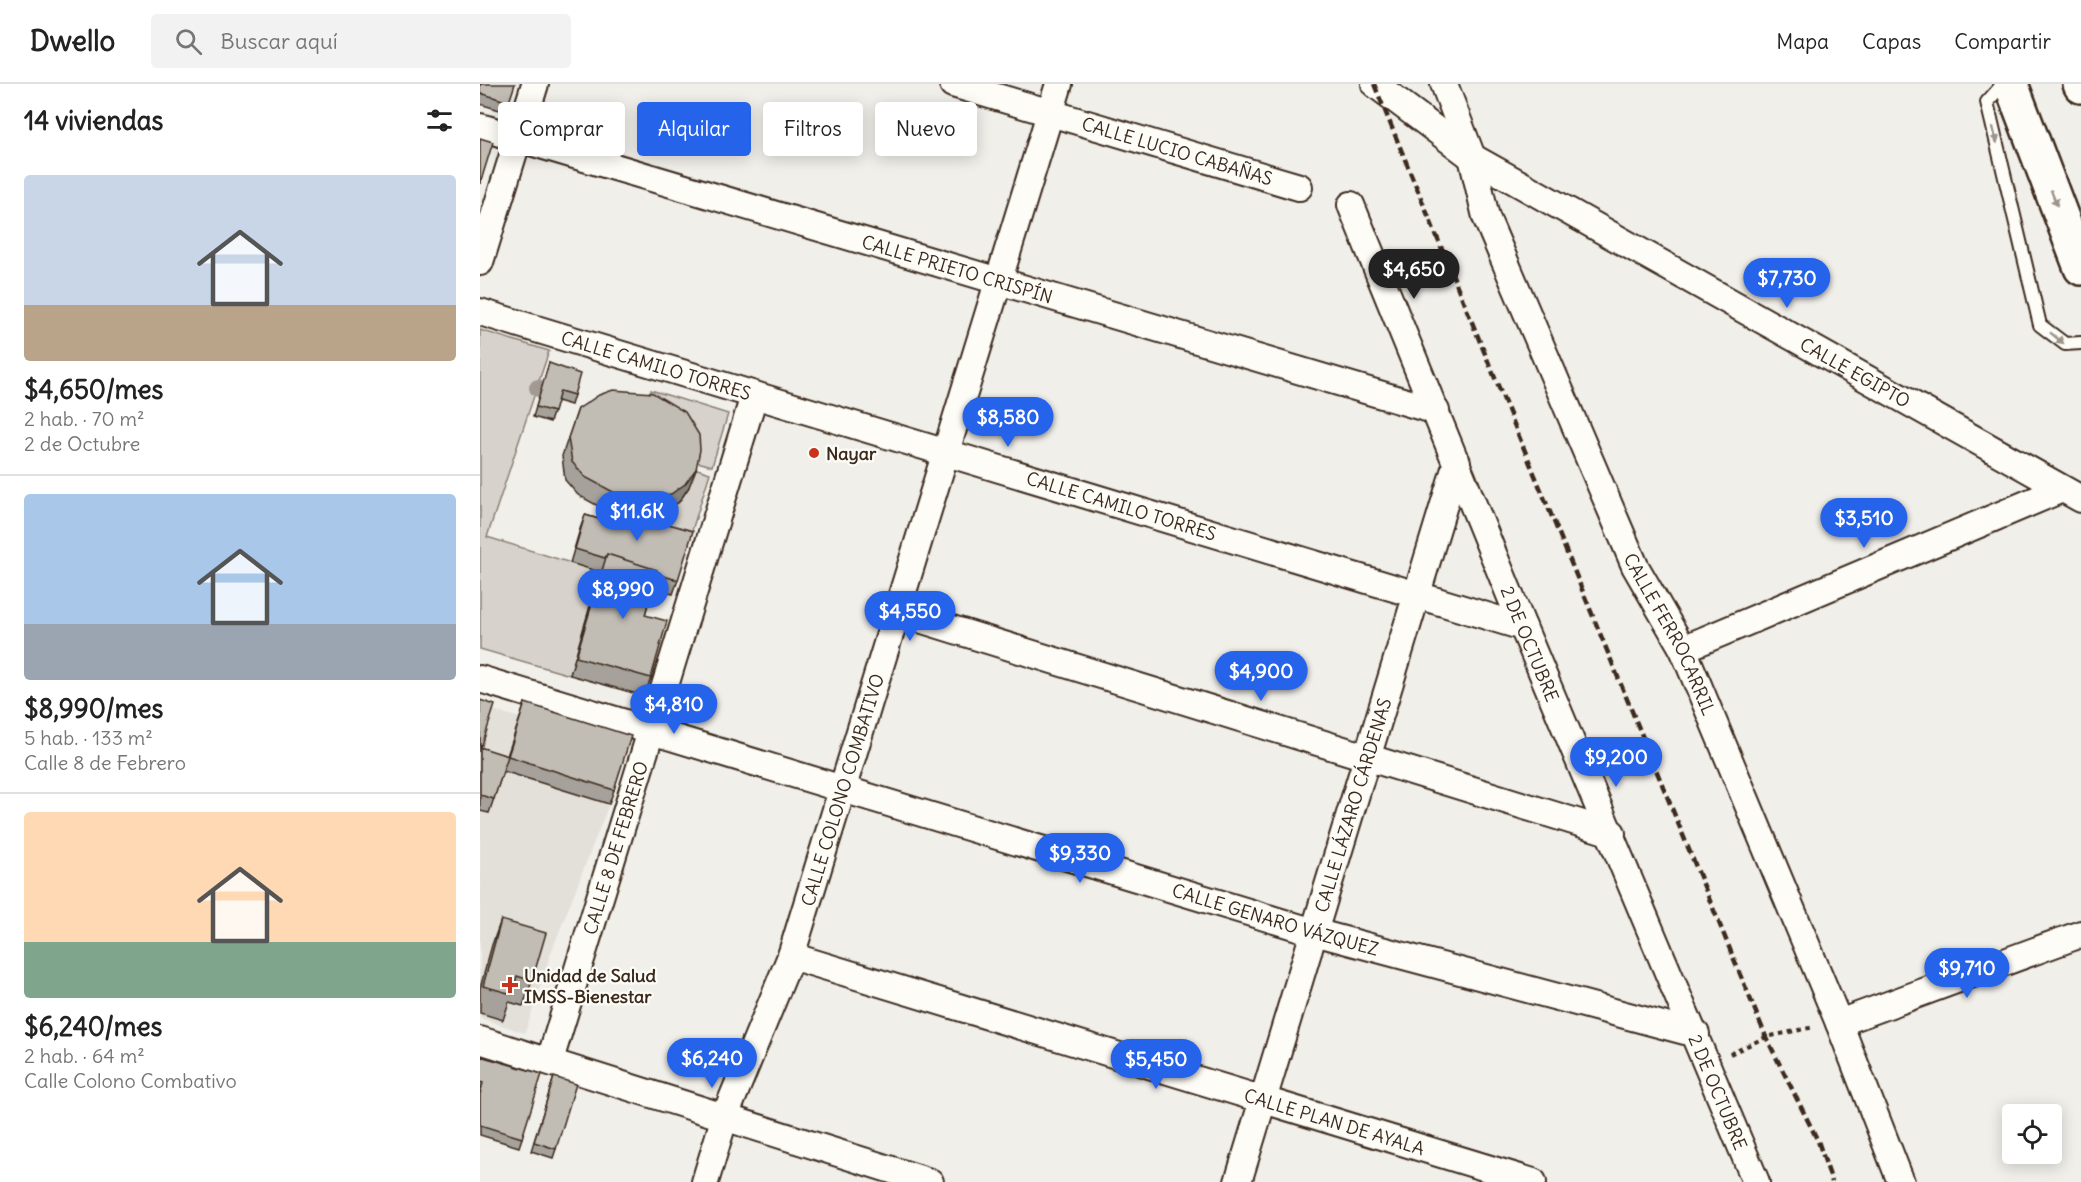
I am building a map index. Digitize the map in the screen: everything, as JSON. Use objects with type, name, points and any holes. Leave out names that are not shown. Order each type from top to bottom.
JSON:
[{"type":"highway","points":[[2011,84],[2081,268]]},
{"type":"street","points":[[531,102],[536,84]]},
{"type":"street","name":"CALLE LUCIO CABAÑAS","points":[[953,84],[1299,187]]},
{"type":"street","name":"CALLE COLONO COMBATIVO","points":[[705,1182],[725,1116],[791,956],[1059,84]]},
{"type":"street","name":"CALLE EGIPTO","points":[[1375,84],[1472,157],[2071,494]]},
{"type":"street","name":"CALLE FERROCARRIL","points":[[1444,84],[1472,157],[1486,217],[1630,556],[1683,649],[1839,1023],[1902,1182]]},
{"type":"street","name":"CALLE PRIETO CRISPÍN","points":[[480,127],[498,132]]},
{"type":"street","points":[[480,262],[514,156]]},
{"type":"street","name":"CALLE PRIETO CRISPÍN","points":[[578,156],[1436,411]]},
{"type":"street","name":"2 DE OCTUBRE","points":[[1351,205],[1523,627],[1612,833],[1756,1182]]},
{"type":"street","name":"CALLE CAMILO TORRES","points":[[480,312],[1523,627]]},
{"type":"street","name":"CALLE 8 DE FEBRERO","points":[[550,1060],[754,396]]},
{"type":"street","name":"CALLE LÁZARO CÁRDENAS","points":[[1238,1182],[1457,462]]},
{"type":"street","points":[[1683,649],[2071,494]]},
{"type":"street","points":[[897,612],[1612,833]]},
{"type":"street","name":"CALLE GENARO VÁZQUEZ","points":[[480,679],[1314,932],[1696,1034]]},
{"type":"street","points":[[1839,1023],[2081,934]]},
{"type":"street","name":"CALLE PLAN DE AYALA","points":[[791,956],[1533,1182]]},
{"type":"street","points":[[480,1040],[550,1060],[930,1182]]},
{"type":"lane","points":[[2003,84],[1987,102],[2040,325],[2065,344],[2081,343]]},
{"type":"path","points":[[1707,1064],[1766,1037],[1839,1023]]},
{"type":"shaded area","points":[[480,330],[549,351],[487,537],[600,572],[570,675],[480,649]]},
{"type":"shaded area","points":[[651,390],[728,414],[712,466],[694,461],[647,411]]},
{"type":"shaded area","points":[[694,468],[710,473],[690,537],[640,516],[664,512]]},
{"type":"shaded area","points":[[480,706],[626,750],[609,804],[551,953],[525,1033],[480,1018]]},
{"type":"building","points":[[480,84],[515,84],[509,102],[480,93]]},
{"type":"building","points":[[480,138],[493,142],[480,184]]},
{"type":"building","points":[[549,363],[580,374],[574,395],[560,391],[554,412],[536,407]]},
{"type":"building","points":[[613,390],[653,393],[685,412],[699,435],[700,450],[696,469],[685,484],[671,494],[647,498],[615,493],[585,477],[572,462],[568,438],[578,409],[599,395]]},
{"type":"building","points":[[620,510],[693,531],[678,580],[656,574],[657,570],[607,554],[605,558],[575,549],[585,515],[616,524]]},
{"type":"building","points":[[607,554],[657,570],[645,615],[667,621],[651,678],[576,657]]},
{"type":"building","points":[[480,700],[495,705],[481,748],[480,747]]},
{"type":"building","points":[[525,703],[631,736],[614,790],[508,756]]},
{"type":"building","points":[[480,747],[508,756],[494,799],[480,795]]},
{"type":"building","points":[[501,920],[546,933],[532,981],[517,976],[512,994],[483,986]]},
{"type":"building","points":[[480,1056],[542,1074],[522,1138],[480,1125],[480,1094],[483,1083],[480,1082]]},
{"type":"building","points":[[554,1077],[576,1084],[556,1149],[534,1142]]},
{"type":"railway","points":[[1374,84],[1766,1037],[1818,1141],[1832,1182]]},
{"type":"place","name":"Nayar","points":[[814,453]]},
{"type":"place","name":"Unidad de Salud IMSS-Bienestar","points":[[510,985]]}]
